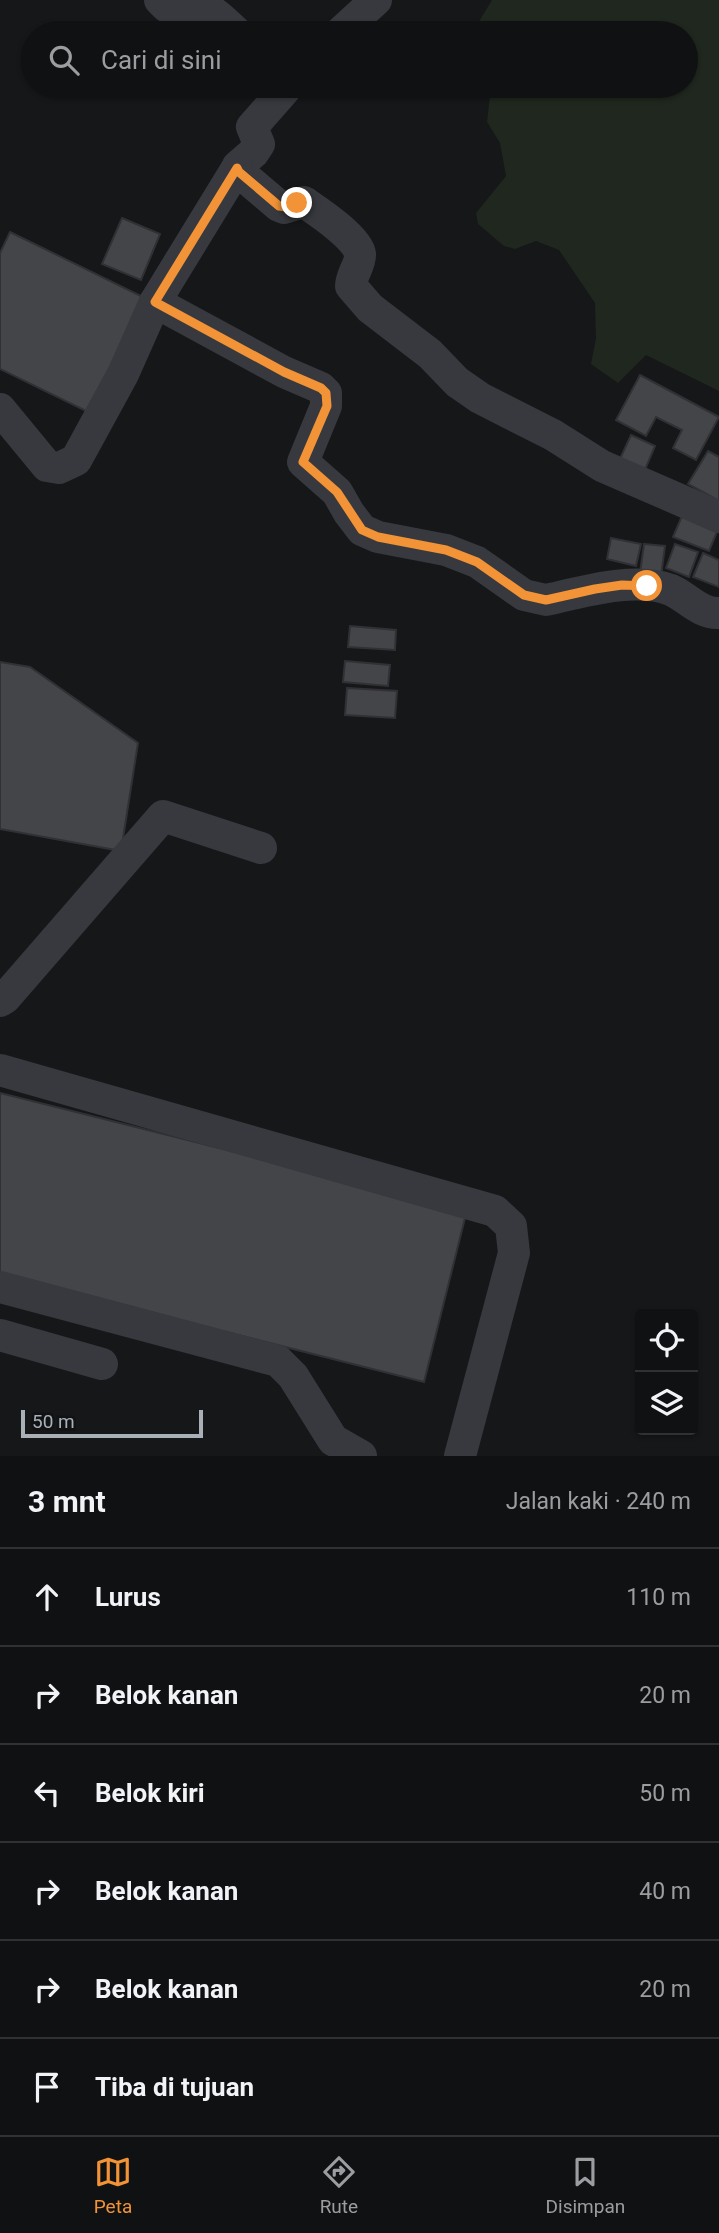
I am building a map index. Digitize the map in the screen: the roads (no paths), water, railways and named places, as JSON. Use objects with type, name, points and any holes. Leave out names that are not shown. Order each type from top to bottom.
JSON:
[{"type":"street","points":[[160,0],[167,7],[200,6],[224,21]]},
{"type":"street","points":[[353,21],[376,0]]},
{"type":"street","points":[[0,409],[47,466],[59,468],[76,460],[123,374],[155,302],[237,168],[259,144],[252,127],[277,98]]},
{"type":"street","points":[[237,168],[279,206],[304,202],[346,233],[360,253],[350,282],[352,289],[370,308],[430,354],[457,382],[480,398],[552,435],[602,466],[719,517]]},
{"type":"street","points":[[155,302],[326,393],[327,406],[303,462],[337,492],[362,530],[378,537],[446,550],[477,562],[534,599],[546,600],[622,585],[647,586],[670,589],[709,613],[719,614]]},
{"type":"street","points":[[0,1001],[163,816],[261,848]]},
{"type":"street","points":[[0,1070],[495,1211],[511,1226],[514,1253],[460,1456]]},
{"type":"street","points":[[0,1287],[278,1361],[293,1377],[333,1440],[361,1456]]},
{"type":"street","points":[[0,1335],[102,1364]]}]
